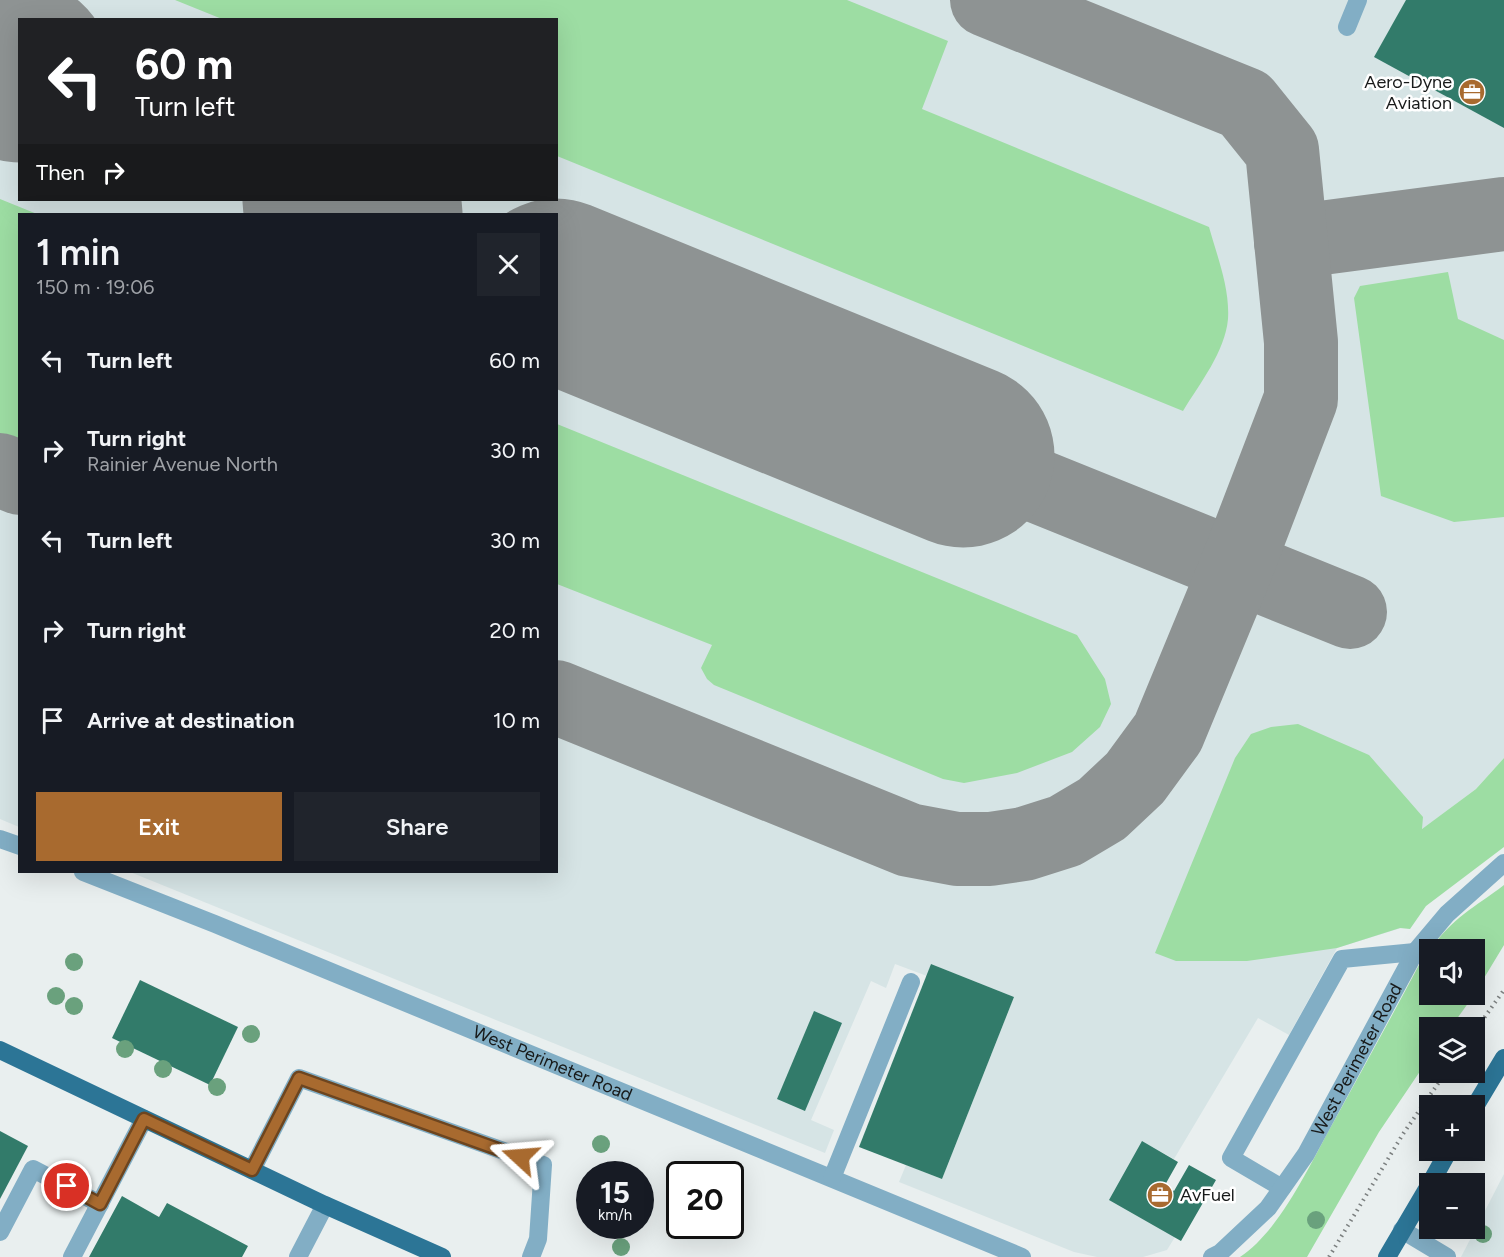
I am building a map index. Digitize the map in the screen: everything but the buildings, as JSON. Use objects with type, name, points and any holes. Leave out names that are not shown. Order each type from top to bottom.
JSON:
[{"type":"main road","points":[[0,1050],[437,1256]]},
{"type":"main road","points":[[1482,1095],[1504,1058]]},
{"type":"main road","points":[[1387,1257],[1419,1202]]},
{"type":"street","points":[[1347,27],[1358,0]]},
{"type":"street","points":[[0,839],[18,845]]},
{"type":"street","name":"West Perimeter Road","points":[[1212,1257],[1220,1253],[1268,1208],[1306,1154],[1415,952],[1447,914],[1504,863]]},
{"type":"street","name":"West Perimeter Road","points":[[86,873],[1022,1257]]},
{"type":"street","points":[[1282,1188],[1231,1158],[1335,962],[1415,952]]},
{"type":"street","points":[[832,1178],[911,982]]},
{"type":"street","points":[[252,1170],[299,1078],[543,1165],[538,1239],[531,1257]]},
{"type":"street","points":[[72,1257],[144,1119]]},
{"type":"street","points":[[0,1232],[33,1169],[100,1204]]},
{"type":"street","points":[[298,1257],[325,1205]]},
{"type":"street","points":[[1402,1230],[1447,1257]]},
{"type":"path","points":[[1485,1017],[1504,990]]},
{"type":"path","points":[[1329,1257],[1402,1134],[1438,1083]]},
{"type":"shaded area","points":[[0,0],[1504,0],[1504,758],[1476,789],[1421,830],[1401,928],[1337,948],[1289,1035],[1258,1018],[1174,1159],[1143,1142],[1175,1237],[1167,1250],[1143,1257],[1097,1257],[1074,1252],[899,1182],[906,1165],[942,1179],[1014,997],[931,964],[927,976],[895,964],[886,988],[871,981],[811,1120],[834,1130],[825,1153],[132,873],[558,873],[558,213],[18,213],[18,827],[0,819]]},
{"type":"shaded area","points":[[1504,1174],[1504,1257],[1461,1257],[1470,1239],[1485,1239],[1485,1211]]},
{"type":"green space","points":[[175,0],[847,0],[948,41],[922,109],[1209,227],[1227,296],[1226,331],[1211,367],[1183,411],[558,156],[558,18],[220,18]]},
{"type":"green space","points":[[0,199],[35,213],[18,213],[18,443],[0,435]]},
{"type":"green space","points":[[1448,272],[1458,319],[1504,340],[1504,517],[1454,522],[1381,496],[1354,298],[1360,286]]},
{"type":"green space","points":[[558,424],[1077,635],[1105,679],[1111,704],[1100,727],[1072,752],[1017,773],[964,783],[943,779],[714,685],[707,679],[701,668],[712,645],[558,584]]},
{"type":"green space","points":[[1298,724],[1369,755],[1423,817],[1422,829],[1476,789],[1504,758],[1504,847],[1426,906],[1410,929],[1400,928],[1337,948],[1247,961],[1176,961],[1155,953],[1235,758],[1251,734],[1271,727]]},
{"type":"green space","points":[[1504,885],[1504,945],[1485,976],[1485,939],[1439,939],[1473,907]]},
{"type":"green space","points":[[1419,965],[1419,1005],[1467,1005],[1458,1017],[1419,1017],[1419,1073],[1379,1132],[1307,1257],[1240,1257],[1268,1231],[1304,1177]]},
{"type":"taxiway","points":[[558,698],[909,840],[957,849],[990,849],[1024,844],[1065,831],[1102,809],[1135,778],[1168,733],[1237,566],[1301,399],[1301,342],[1282,150],[1245,104],[987,0]]},
{"type":"taxiway","points":[[1291,242],[1504,214]]},
{"type":"taxiway","points":[[963,456],[1350,612]]},
{"type":"taxiway","points":[[0,470],[18,477]]},
{"type":"runway","points":[[0,64],[18,70]]},
{"type":"runway","points":[[337,201],[368,213]]},
{"type":"runway","points":[[558,291],[963,456]]},
{"type":"place","name":"Aero-Dyne Aviation","points":[[1472,92]]},
{"type":"place","name":"AvFuel","points":[[1160,1195]]},
{"type":"route","points":[[67,1186],[100,1204],[144,1119],[252,1170],[299,1078],[520,1157]]}]
